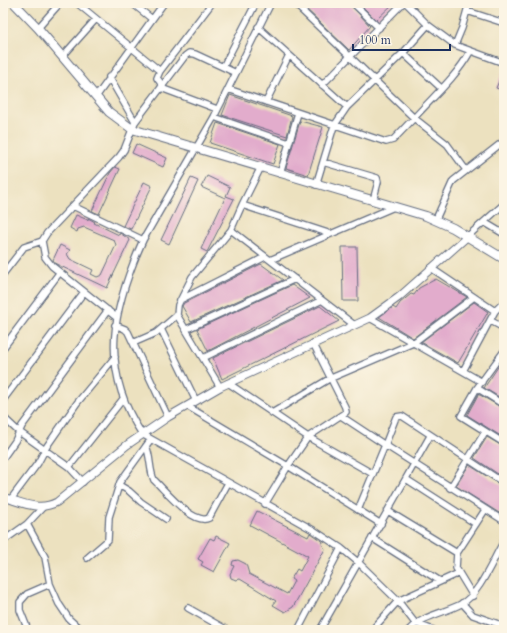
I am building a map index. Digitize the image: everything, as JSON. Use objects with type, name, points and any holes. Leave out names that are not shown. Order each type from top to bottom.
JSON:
[{"type":"main road","points":[[14,3],[38,28],[109,112],[133,126],[280,174],[436,219],[468,236],[504,259]]},
{"type":"street","points":[[38,28],[60,3]]},
{"type":"street","points":[[77,3],[160,71]]},
{"type":"street","points":[[132,3],[152,19]]},
{"type":"street","points":[[96,97],[164,3]]},
{"type":"street","points":[[212,3],[160,71],[158,78],[162,87],[217,109]]},
{"type":"street","points":[[223,67],[256,3]]},
{"type":"street","points":[[271,3],[214,117],[143,240],[135,258],[116,317],[115,325],[115,357],[123,399],[131,418],[142,434],[315,531],[341,548],[359,563],[398,601],[415,624],[433,630]]},
{"type":"street","points":[[294,3],[414,118],[447,144],[466,170]]},
{"type":"street","points":[[352,3],[379,28]]},
{"type":"street","points":[[322,85],[404,3],[428,25],[455,45],[470,52],[504,63]]},
{"type":"street","points":[[455,45],[468,4]]},
{"type":"street","points":[[467,11],[504,23]]},
{"type":"street","points":[[62,57],[96,19]]},
{"type":"street","points":[[316,185],[334,126],[347,107],[403,53],[428,25]]},
{"type":"street","points":[[258,27],[347,107]]},
{"type":"street","points":[[228,89],[334,126],[386,142],[393,140],[414,118],[464,62],[470,52]]},
{"type":"street","points":[[3,274],[24,247],[42,241],[47,233],[119,157],[124,150],[133,126],[189,53],[195,54],[236,73]]},
{"type":"street","points":[[403,53],[441,88]]},
{"type":"street","points":[[266,102],[289,55]]},
{"type":"street","points":[[109,77],[133,126]]},
{"type":"street","points":[[280,174],[298,113]]},
{"type":"street","points":[[214,117],[289,143]]},
{"type":"street","points":[[436,219],[451,184],[466,170],[474,166],[504,141]]},
{"type":"street","points":[[323,162],[377,178],[378,182],[373,201]]},
{"type":"street","points":[[220,387],[187,329],[177,315],[176,310],[199,267],[231,230],[261,167]]},
{"type":"street","points":[[3,497],[27,505],[43,507],[63,499],[142,434],[168,416],[228,383],[353,324],[370,318],[399,297],[504,204]]},
{"type":"street","points":[[242,205],[331,234]]},
{"type":"street","points":[[73,206],[143,240]]},
{"type":"street","points":[[180,300],[267,258],[394,208]]},
{"type":"street","points":[[484,222],[504,234]]},
{"type":"street","points":[[231,230],[353,324]]},
{"type":"street","points":[[42,241],[45,257],[60,272],[116,317]]},
{"type":"street","points":[[431,268],[495,311]]},
{"type":"street","points":[[3,348],[60,272]]},
{"type":"street","points":[[187,329],[295,279]]},
{"type":"street","points":[[3,400],[84,292]]},
{"type":"street","points":[[272,413],[329,379],[412,342],[474,297]]},
{"type":"street","points":[[203,358],[322,300]]},
{"type":"street","points":[[463,372],[495,311],[504,302]]},
{"type":"street","points":[[3,458],[15,441],[18,431],[108,310]]},
{"type":"street","points":[[133,343],[161,329],[177,315]]},
{"type":"street","points":[[370,318],[482,382]]},
{"type":"street","points":[[491,321],[504,328]]},
{"type":"street","points":[[115,325],[125,329],[168,416]]},
{"type":"street","points":[[161,329],[196,401]]},
{"type":"street","points":[[265,504],[308,437],[345,414],[345,407],[329,379],[313,343]]},
{"type":"street","points":[[504,351],[477,388],[461,416],[504,443]]},
{"type":"street","points":[[11,499],[38,463],[44,450],[78,403],[115,357]]},
{"type":"street","points":[[228,383],[308,437],[373,474]]},
{"type":"street","points":[[477,388],[504,405]]},
{"type":"street","points":[[69,467],[123,399]]},
{"type":"street","points":[[187,406],[288,466],[381,524]]},
{"type":"street","points":[[341,416],[450,488],[504,521]]},
{"type":"street","points":[[358,510],[398,416],[402,416],[430,436],[504,483]]},
{"type":"street","points":[[3,417],[18,431],[69,467],[83,482]]},
{"type":"street","points":[[450,488],[485,432]]},
{"type":"street","points":[[320,630],[381,524],[406,479],[413,463],[430,436]]},
{"type":"street","points":[[87,558],[108,540],[109,517],[119,486],[123,477],[151,439]]},
{"type":"street","points":[[146,446],[150,455],[151,474],[154,480],[192,516],[200,519],[210,518],[228,483]]},
{"type":"street","points":[[406,479],[476,524]]},
{"type":"street","points":[[119,486],[130,491],[141,502],[166,519]]},
{"type":"street","points":[[3,541],[27,524],[43,507]]},
{"type":"street","points":[[473,596],[456,568],[457,553],[485,510]]},
{"type":"street","points":[[388,511],[457,553]]},
{"type":"street","points":[[27,524],[45,557],[50,584],[64,612],[81,630]]},
{"type":"street","points":[[372,538],[440,581]]},
{"type":"street","points":[[409,630],[415,624],[462,604],[473,596],[504,541]]},
{"type":"street","points":[[298,630],[341,548]]},
{"type":"street","points":[[372,630],[398,601],[459,573]]},
{"type":"street","points":[[28,630],[20,610],[21,600],[27,594],[50,584]]},
{"type":"street","points":[[462,604],[473,615],[504,626]]},
{"type":"street","points":[[188,608],[227,630]]},
{"type":"building","points":[[300,3],[349,3],[370,26],[349,50]]},
{"type":"building","points":[[359,3],[394,3],[376,20]]},
{"type":"building","points":[[504,69],[504,91],[496,88]]},
{"type":"building","points":[[230,95],[292,116],[287,136],[222,115]]},
{"type":"building","points":[[300,121],[323,127],[308,175],[286,168]]},
{"type":"building","points":[[217,123],[280,144],[273,164],[210,143]]},
{"type":"building","points":[[136,144],[167,158],[163,167],[132,153]]},
{"type":"building","points":[[115,167],[120,169],[99,214],[92,211],[110,173]]},
{"type":"building","points":[[207,176],[230,187],[226,196],[234,199],[207,252],[201,249],[225,198],[201,187]]},
{"type":"building","points":[[191,178],[198,181],[169,244],[161,240]]},
{"type":"building","points":[[144,182],[152,186],[131,229],[123,226]]},
{"type":"building","points":[[76,215],[88,220],[88,218],[95,222],[94,223],[119,235],[120,233],[130,240],[107,288],[56,264],[53,260],[60,245],[70,250],[67,254],[70,259],[93,270],[91,274],[97,277],[102,275],[116,245],[114,240],[84,227],[78,229],[77,232],[70,228]]},
{"type":"building","points":[[342,247],[357,247],[358,301],[343,301]]},
{"type":"building","points":[[261,264],[283,280],[191,322],[182,306],[184,303]]},
{"type":"building","points":[[436,279],[467,297],[413,338],[379,317],[393,307],[396,309],[400,303],[411,294],[414,295],[419,288]]},
{"type":"building","points":[[292,285],[310,298],[208,351],[197,329]]},
{"type":"building","points":[[474,302],[488,312],[458,363],[421,342]]},
{"type":"building","points":[[320,306],[339,321],[222,379],[213,358]]},
{"type":"building","points":[[504,358],[504,400],[484,388]]},
{"type":"building","points":[[478,395],[504,409],[504,438],[467,415]]},
{"type":"building","points":[[487,437],[504,447],[504,478],[474,458]]},
{"type":"building","points":[[469,465],[504,487],[504,516],[456,486]]},
{"type":"building","points":[[257,511],[308,537],[310,533],[323,542],[322,544],[325,549],[293,607],[285,612],[273,605],[276,601],[240,579],[236,580],[231,578],[230,574],[234,566],[232,565],[233,561],[238,560],[246,564],[249,574],[287,594],[294,581],[291,579],[297,569],[300,571],[308,556],[250,525]]},
{"type":"building","points":[[216,536],[230,543],[214,572],[201,565],[203,562],[198,559],[210,538],[214,540]]}]
